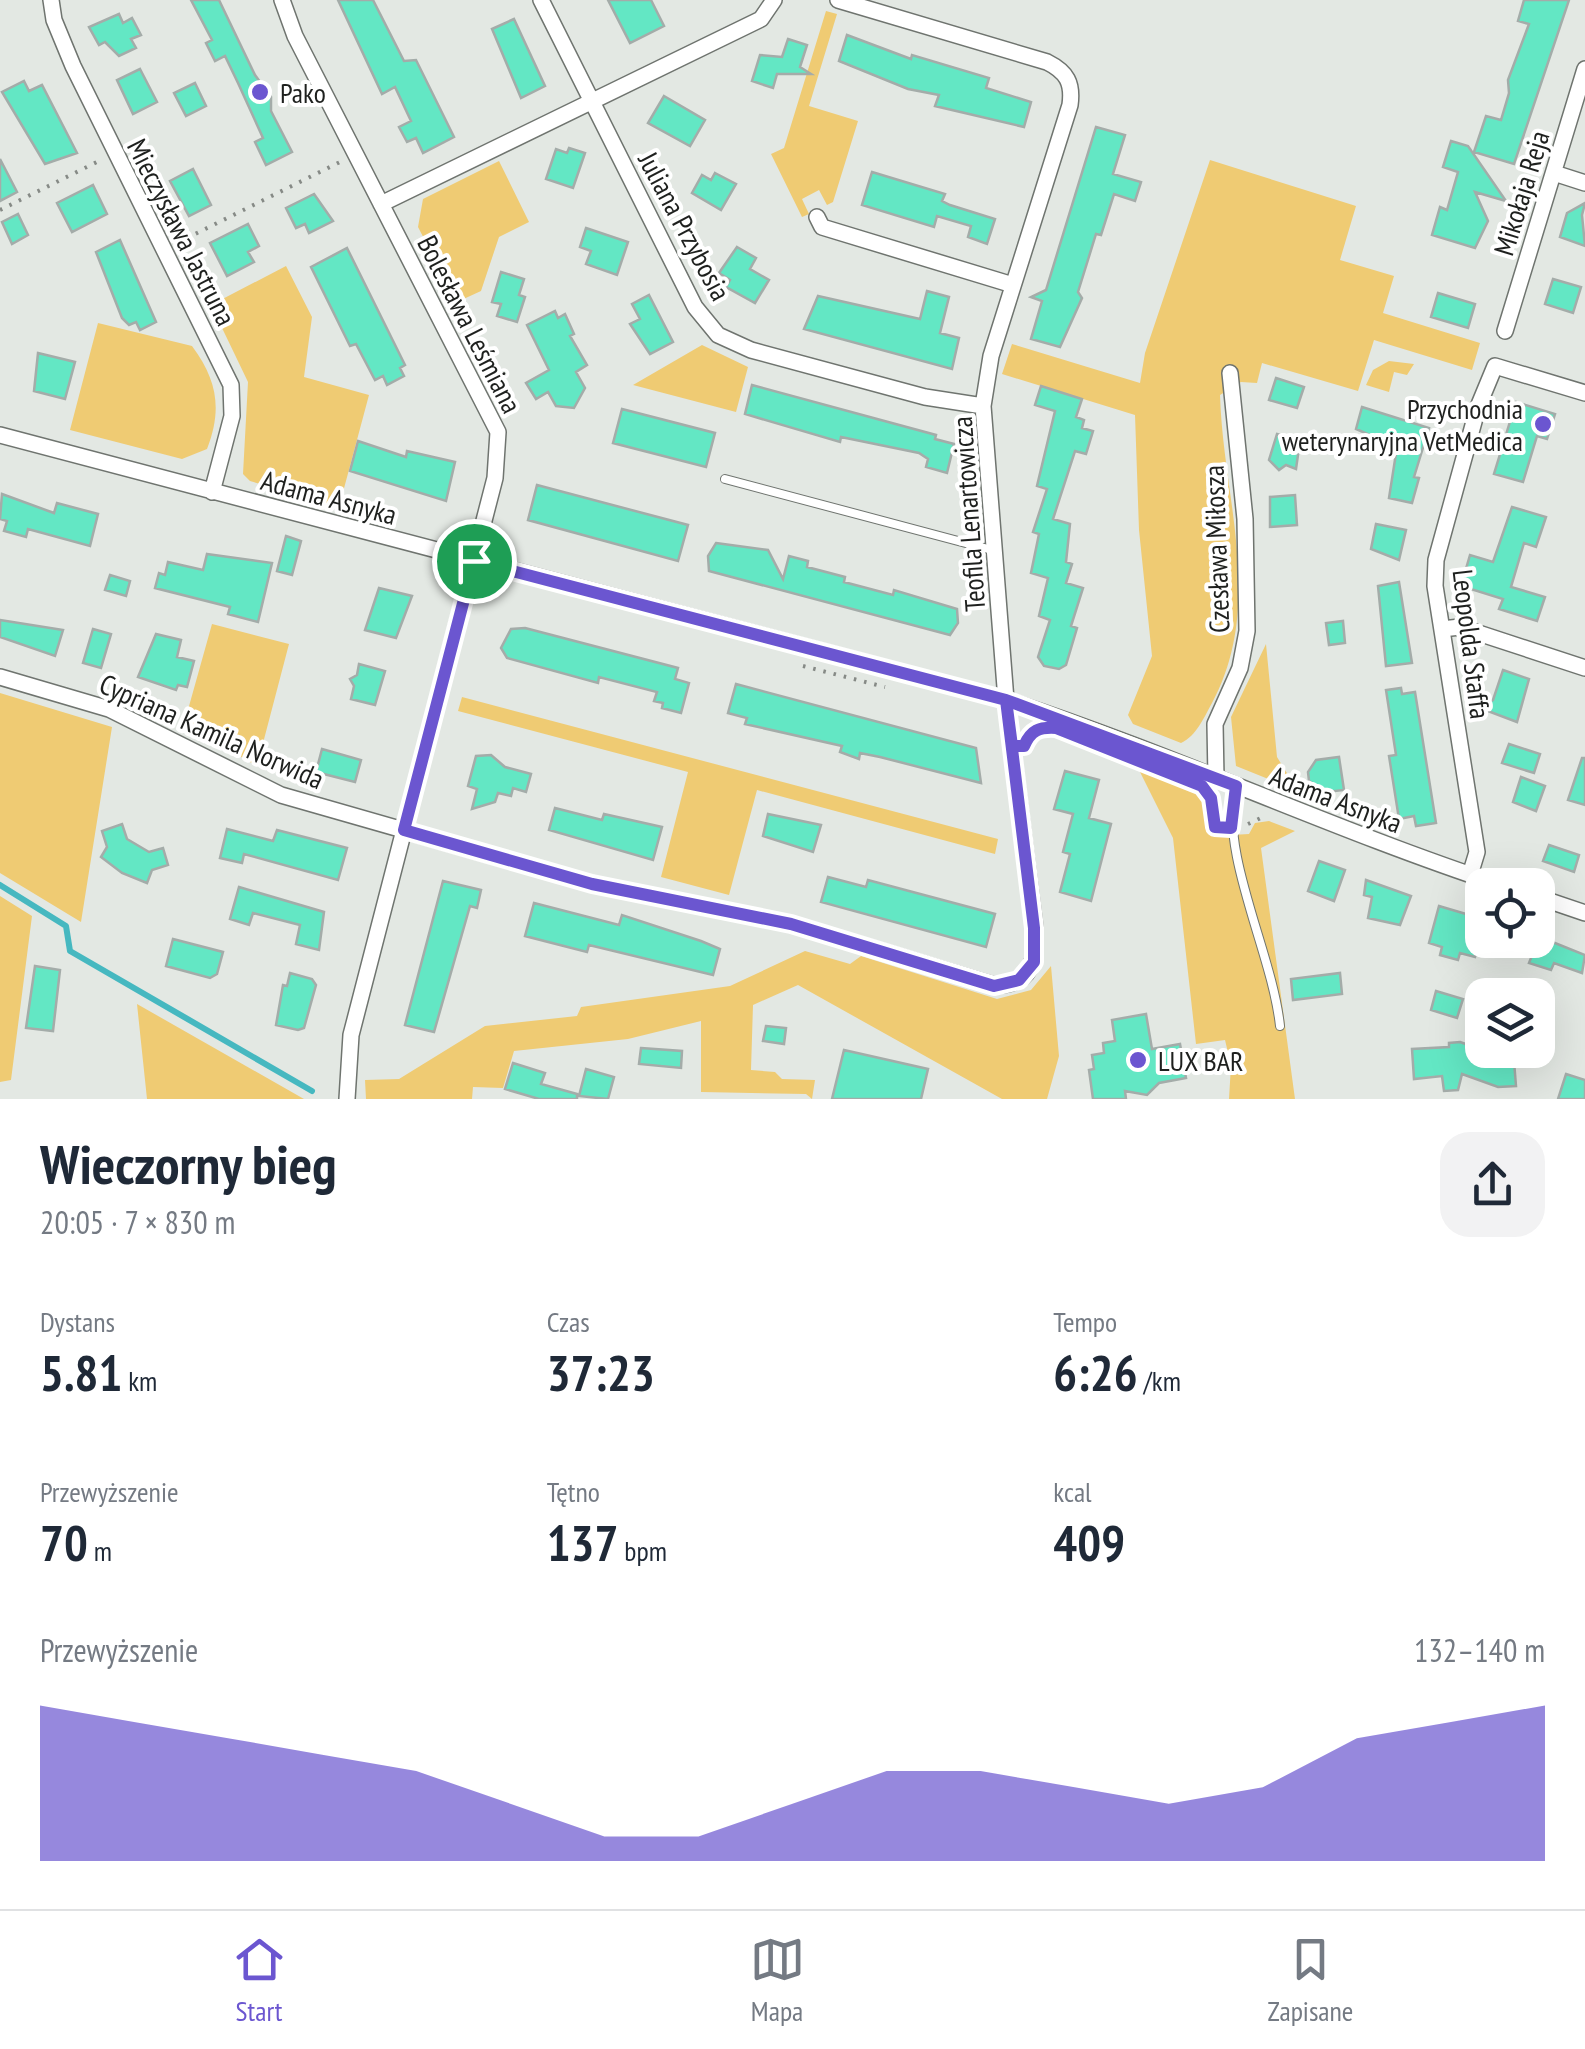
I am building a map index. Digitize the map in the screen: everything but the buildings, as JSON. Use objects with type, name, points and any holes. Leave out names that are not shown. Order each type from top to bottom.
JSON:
[{"type":"street","name":"Mieczysława Jastruna","points":[[51,0],[54,20],[73,66],[231,385],[232,416],[212,492]]},
{"type":"street","name":"Bolesława Leśmiana","points":[[282,0],[294,36],[498,432],[495,478],[350,1035],[346,1099]]},
{"type":"street","name":"Juliana Przybosia","points":[[541,0],[695,307],[718,335],[751,350],[924,397],[983,406]]},
{"type":"street","points":[[381,204],[761,19],[774,0]]},
{"type":"street","name":"Teofila Lenartowicza","points":[[838,0],[1040,60],[1066,74],[1070,105],[991,356],[983,406],[1006,700],[1034,928],[1034,962]]},
{"type":"street","name":"Mikołaja Reja","points":[[1505,331],[1585,69]]},
{"type":"street","points":[[1554,173],[1585,183]]},
{"type":"street","points":[[817,217],[822,227],[1013,285]]},
{"type":"street","name":"Leopolda Staffa","points":[[1472,868],[1477,852],[1435,586],[1440,534],[1494,366],[1585,394]]},
{"type":"street","name":"Czesława Miłosza","points":[[1209,782],[1215,724],[1240,668],[1247,631],[1245,519],[1230,373]]},
{"type":"street","name":"Adama Asnyka","points":[[0,434],[1006,700],[1209,782],[1236,786],[1465,873]]},
{"type":"street","points":[[1442,629],[1460,627],[1585,668]]},
{"type":"street","name":"Cypriana Kamila Norwida","points":[[0,676],[109,709],[282,795],[592,884],[791,924],[994,986],[1019,980],[1034,962]]},
{"type":"street","points":[[1555,903],[1585,913]]},
{"type":"lane","points":[[726,479],[996,551]]},
{"type":"lane","points":[[1236,786],[1231,828],[1272,973],[1280,1026]]},
{"type":"path","points":[[0,210],[107,157]]},
{"type":"path","points":[[172,245],[342,161]]},
{"type":"path","points":[[426,563],[446,574],[450,597]]},
{"type":"path","points":[[792,662],[887,688]]},
{"type":"path","points":[[1209,782],[1215,827],[1246,829],[1257,816],[1276,818]]},
{"type":"shaded area","points":[[826,11],[837,14],[809,106],[858,121],[833,202],[827,205],[819,190],[802,199],[809,214],[802,217],[771,154],[784,148]]},
{"type":"shaded area","points":[[1210,160],[1356,206],[1340,260],[1394,276],[1383,313],[1480,343],[1472,370],[1374,340],[1358,391],[1262,363],[1257,383],[1241,382],[1220,395],[1237,551],[1236,628],[1228,666],[1212,703],[1195,731],[1181,743],[1133,724],[1128,715],[1152,656],[1139,530],[1135,415],[1002,374],[1012,344],[1140,383],[1145,353]]},
{"type":"shaded area","points":[[499,161],[529,222],[499,237],[481,291],[457,302],[418,227],[423,199]]},
{"type":"shaded area","points":[[286,266],[312,317],[304,377],[369,395],[339,507],[250,481],[243,474],[248,382],[211,305]]},
{"type":"shaded area","points":[[98,323],[192,346],[207,371],[215,396],[215,421],[207,449],[182,459],[70,430]]},
{"type":"shaded area","points":[[702,345],[748,367],[736,412],[633,385]]},
{"type":"shaded area","points":[[1389,361],[1414,364],[1407,375],[1394,372],[1389,392],[1366,385],[1373,370]]},
{"type":"shaded area","points":[[212,624],[289,644],[257,766],[184,724]]},
{"type":"shaded area","points":[[1266,644],[1277,757],[1298,791],[1236,766],[1231,717]]},
{"type":"shaded area","points":[[0,693],[112,727],[81,922],[0,873]]},
{"type":"shaded area","points":[[462,697],[998,839],[995,854],[757,790],[729,895],[661,877],[688,772],[458,711]]},
{"type":"shaded area","points":[[1137,766],[1201,793],[1214,836],[1249,834],[1255,823],[1269,821],[1295,831],[1261,848],[1295,1099],[1229,1099],[1231,1065],[1225,1040],[1196,1044],[1173,838]]},
{"type":"shaded area","points":[[0,896],[32,916],[11,1080],[0,1082]]},
{"type":"shaded area","points":[[805,951],[850,964],[861,956],[997,999],[1031,990],[1051,966],[1059,1056],[1047,1099],[1002,1099],[798,985],[753,1005],[751,1070],[775,1072],[782,1079],[815,1080],[812,1099],[806,1094],[701,1092],[701,1021],[628,1039],[514,1051],[503,1088],[473,1087],[472,1099],[366,1099],[365,1080],[399,1079],[485,1026],[577,1016],[581,1007],[730,986]]},
{"type":"shaded area","points":[[137,1004],[304,1099],[147,1099]]},
{"type":"waterway","points":[[0,885],[66,926],[70,951],[312,1091]]},
{"type":"place","name":"Pako","points":[[260,92]]},
{"type":"place","name":"Przychodnia weterynaryjna VetMedica","points":[[1543,424]]},
{"type":"place","name":"LUX BAR","points":[[1138,1060]]},
{"type":"route","points":[[474,561],[404,830],[592,884],[791,924],[904,955],[994,986],[1019,980],[1034,962],[1034,928],[1006,700],[1236,786],[1231,828],[1215,827],[1211,798],[1202,786],[1056,728],[1042,727],[1030,734],[1024,746],[1012,746],[1006,700],[474,561]]}]
